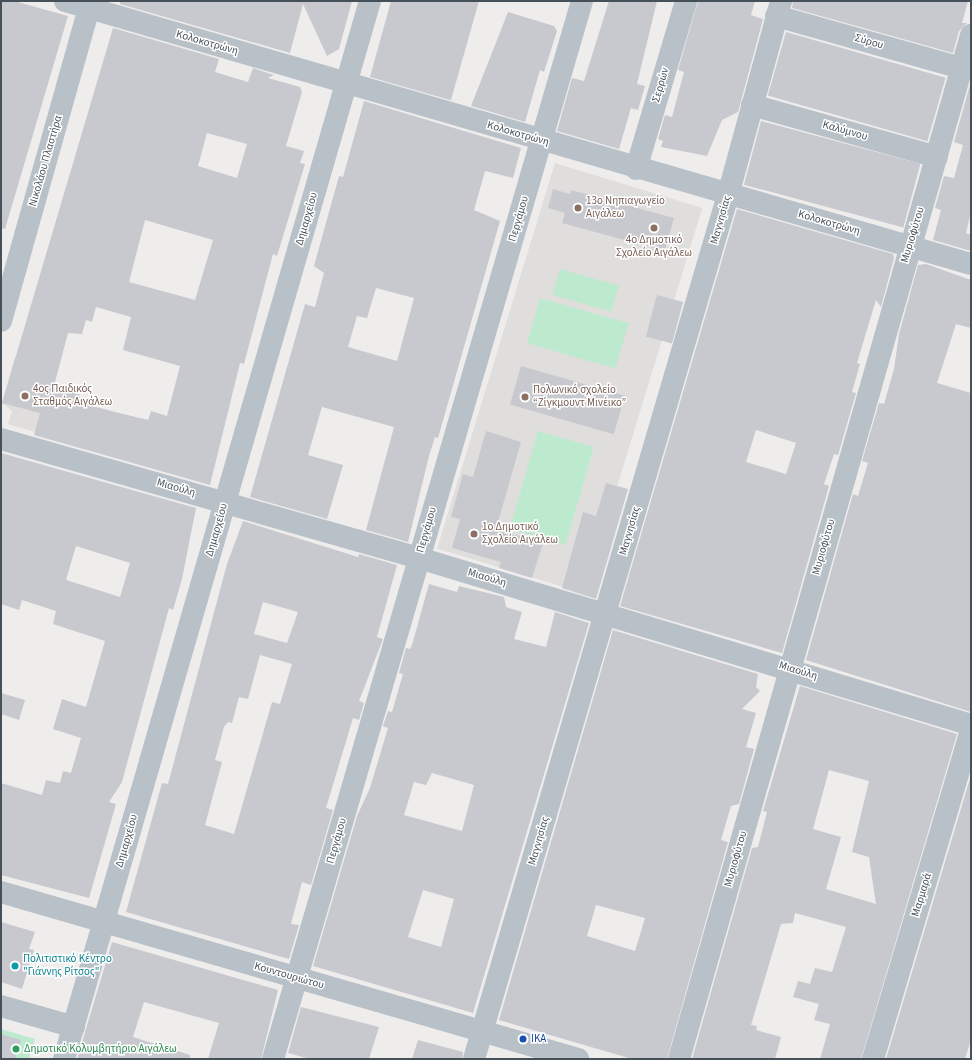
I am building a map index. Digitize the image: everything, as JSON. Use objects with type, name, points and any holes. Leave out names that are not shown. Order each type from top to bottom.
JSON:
[{"type":"street","name":"Κολοκοτρώνη","points":[[65,1],[90,4],[346,84],[636,169],[971,264]]},
{"type":"street","name":"Δημαρχείου","points":[[64,1059],[370,1]]},
{"type":"street","name":"Περγάμου","points":[[273,1059],[582,1]]},
{"type":"street","name":"Σερρών","points":[[636,169],[686,1]]},
{"type":"street","name":"Νικολάου Πλαστήρα","points":[[1,321],[90,4]]},
{"type":"street","name":"Σύρου","points":[[779,9],[961,68]]},
{"type":"street","name":"Μαγνησίας","points":[[474,1059],[728,195],[779,9]]},
{"type":"street","name":"Μυριοφύτου","points":[[679,1059],[789,668],[971,36]]},
{"type":"street","name":"Καλύμνου","points":[[752,105],[937,157]]},
{"type":"street","name":"Μιαούλη","points":[[1,439],[225,501],[419,558],[789,668],[971,725]]},
{"type":"street","name":"Μαρμαρά","points":[[873,1059],[971,731]]},
{"type":"street","name":"Κουντουριώτου","points":[[1,892],[578,1059]]},
{"type":"street","points":[[1,1006],[74,1027]]},
{"type":"shaded area","points":[[555,163],[702,208],[584,593],[437,548]]},
{"type":"shaded area","name":"4ος Παιδικός Σταθμός Αιγάλεω","points":[[15,356],[54,366],[35,432],[8,424],[12,411],[2,403]]},
{"type":"green space","points":[[560,269],[619,286],[611,312],[553,295]]},
{"type":"green space","points":[[540,298],[628,323],[615,369],[527,343]]},
{"type":"green space","points":[[538,431],[594,447],[566,545],[510,529]]},
{"type":"green space","name":"Δημοτικό Κολυμβητήριο Αιγάλεω","points":[[1,1029],[35,1039],[29,1059],[1,1059]]},
{"type":"building","points":[[1,1],[14,1],[68,16],[5,229],[1,228]]},
{"type":"building","points":[[120,1],[352,1],[339,49],[327,56],[303,4],[290,53],[120,4]]},
{"type":"building","points":[[391,1],[479,1],[451,100],[457,102],[370,77]]},
{"type":"building","points":[[609,1],[657,1],[637,84],[645,86],[638,110],[631,108],[619,149],[557,131],[572,78],[584,81]]},
{"type":"building","points":[[698,1],[755,1],[751,15],[763,19],[738,112],[722,120],[707,156],[661,147],[663,141],[658,139],[665,115],[672,117],[684,72],[678,70]]},
{"type":"building","points":[[793,1],[968,1],[962,23],[967,23],[959,31],[953,53],[792,8]]},
{"type":"building","points":[[508,12],[554,26],[557,31],[544,72],[540,70],[525,122],[471,106]]},
{"type":"building","points":[[113,28],[219,59],[215,72],[248,82],[253,68],[274,75],[268,78],[300,87],[302,92],[286,146],[304,151],[300,163],[305,164],[277,256],[273,254],[244,364],[240,363],[210,485],[34,435],[40,413],[2,403]],"holes":[[[207,133],[247,144],[237,178],[198,166]],[[145,220],[213,240],[195,300],[129,282]],[[96,307],[131,317],[123,350],[180,366],[167,416],[151,411],[148,420],[81,403],[79,394],[54,386],[68,333],[82,334],[86,320],[92,322]]]},
{"type":"building","points":[[786,32],[946,78],[927,141],[768,95]]},
{"type":"building","points":[[971,81],[971,212],[966,233],[971,235],[971,251],[933,240],[941,210],[935,208],[944,176],[954,178],[963,145],[954,142]]},
{"type":"building","points":[[364,101],[521,148],[513,178],[485,171],[474,210],[500,221],[438,438],[435,437],[429,456],[408,542],[366,530],[394,427],[322,407],[308,455],[343,465],[327,519],[250,497],[305,304],[315,307],[324,273],[314,266],[339,176],[343,177]],"holes":[[[376,288],[414,298],[397,361],[348,347],[357,316],[367,318]]]},
{"type":"building","points":[[761,121],[920,164],[903,227],[744,185]]},
{"type":"building","points":[[553,189],[570,194],[571,190],[674,218],[665,251],[562,223],[565,213],[548,208]]},
{"type":"building","points":[[737,209],[893,254],[894,258],[881,307],[876,300],[857,363],[860,364],[852,392],[856,393],[838,455],[834,454],[824,484],[829,486],[782,653],[620,606]],"holes":[[[756,430],[796,443],[786,474],[746,462]]]},
{"type":"building","points":[[926,264],[971,280],[971,328],[956,324],[937,383],[971,393],[971,712],[806,660],[853,494],[858,496],[868,463],[862,461],[879,403],[884,404],[894,369],[899,334],[918,265]]},
{"type":"building","points":[[657,295],[683,302],[672,344],[646,337]]},
{"type":"building","points":[[521,366],[625,396],[614,434],[510,404]]},
{"type":"building","points":[[486,431],[521,442],[496,529],[543,543],[532,578],[499,568],[501,562],[452,548],[460,519],[451,517],[463,474],[473,477]]},
{"type":"building","points":[[1,453],[196,508],[182,579],[173,610],[169,608],[122,782],[109,802],[116,804],[89,898],[1,875],[1,783],[42,795],[46,780],[60,783],[63,771],[71,773],[81,738],[53,729],[62,699],[86,707],[105,641],[53,624],[56,611],[22,600],[19,610],[1,604]],"holes":[[[76,546],[130,563],[120,597],[66,580]]]},
{"type":"building","points":[[606,483],[628,489],[596,599],[562,588],[583,512],[596,516]]},
{"type":"building","points":[[243,521],[358,557],[359,554],[397,565],[377,637],[383,639],[359,701],[364,703],[359,720],[353,718],[326,808],[333,810],[311,885],[302,882],[291,924],[299,925],[289,959],[126,912],[162,783],[168,784],[227,564]],"holes":[[[263,602],[298,612],[287,643],[254,634]],[[260,655],[292,664],[280,704],[272,702],[234,834],[205,825],[222,762],[215,760],[224,727],[228,722],[232,723],[239,697],[248,699]]]},
{"type":"building","points":[[429,584],[457,592],[459,586],[504,597],[506,607],[522,612],[514,639],[546,647],[555,612],[589,623],[473,1013],[313,966],[357,816],[370,788],[388,728],[383,726],[388,711],[392,712],[403,674],[399,673],[406,648],[410,649]],"holes":[[[432,773],[474,785],[462,831],[404,815],[414,782],[426,785]],[[423,890],[454,899],[441,947],[408,937]]]},
{"type":"building","points":[[613,630],[758,674],[756,687],[760,691],[742,709],[756,713],[746,747],[754,749],[739,804],[731,806],[721,840],[728,842],[667,1059],[632,1059],[499,1020]],"holes":[[[596,905],[645,918],[635,951],[587,936]]]},
{"type":"building","points":[[800,686],[957,734],[861,1059],[820,1059],[830,1024],[814,1020],[819,1004],[793,997],[798,981],[810,984],[815,968],[832,972],[846,927],[795,913],[793,923],[781,924],[751,1025],[757,1026],[756,1030],[781,1037],[775,1059],[692,1059],[752,848],[758,847],[767,812],[763,811]],"holes":[[[829,770],[869,781],[852,852],[869,857],[876,904],[826,889],[841,837],[813,829]]]},
{"type":"building","points":[[1,693],[25,700],[19,720],[1,714]]},
{"type":"building","points":[[971,775],[971,1039],[965,1059],[886,1059]]},
{"type":"building","name":"Πολιτιστικό Κέντρο \"Γιάννης Ρίτσος\"","points":[[1,922],[35,932],[29,949],[34,950],[22,989],[1,982]]},
{"type":"building","points":[[112,942],[278,990],[261,1059],[208,1059],[219,1023],[144,1002],[133,1037],[190,1055],[190,1059],[77,1059]]},
{"type":"building","points":[[301,1007],[379,1027],[369,1059],[310,1059],[288,1053]]},
{"type":"building","points":[[1,1034],[21,1040],[15,1059],[1,1059]]},
{"type":"building","points":[[418,1040],[463,1052],[462,1059],[412,1059]]},
{"type":"place","name":"13ο Νηπιαγωγείο Αιγάλεω","points":[[578,208]]},
{"type":"place","name":"4ο Δημοτικό Σχολείο Αιγάλεω","points":[[654,228]]},
{"type":"place","name":"4ος Παιδικός Σταθμός Αιγάλεω","points":[[25,396]]},
{"type":"place","name":"Πολωνικό σχολείο “Ζίγκμουντ Μινέικο”","points":[[525,397]]},
{"type":"place","name":"1ο Δημοτικό Σχολείο Αιγάλεω","points":[[474,534]]},
{"type":"place","name":"Πολιτιστικό Κέντρο \"Γιάννης Ρίτσος\"","points":[[15,966]]},
{"type":"place","name":"ΙΚΑ","points":[[523,1039]]},
{"type":"place","name":"Δημοτικό Κολυμβητήριο Αιγάλεω","points":[[16,1049]]}]
